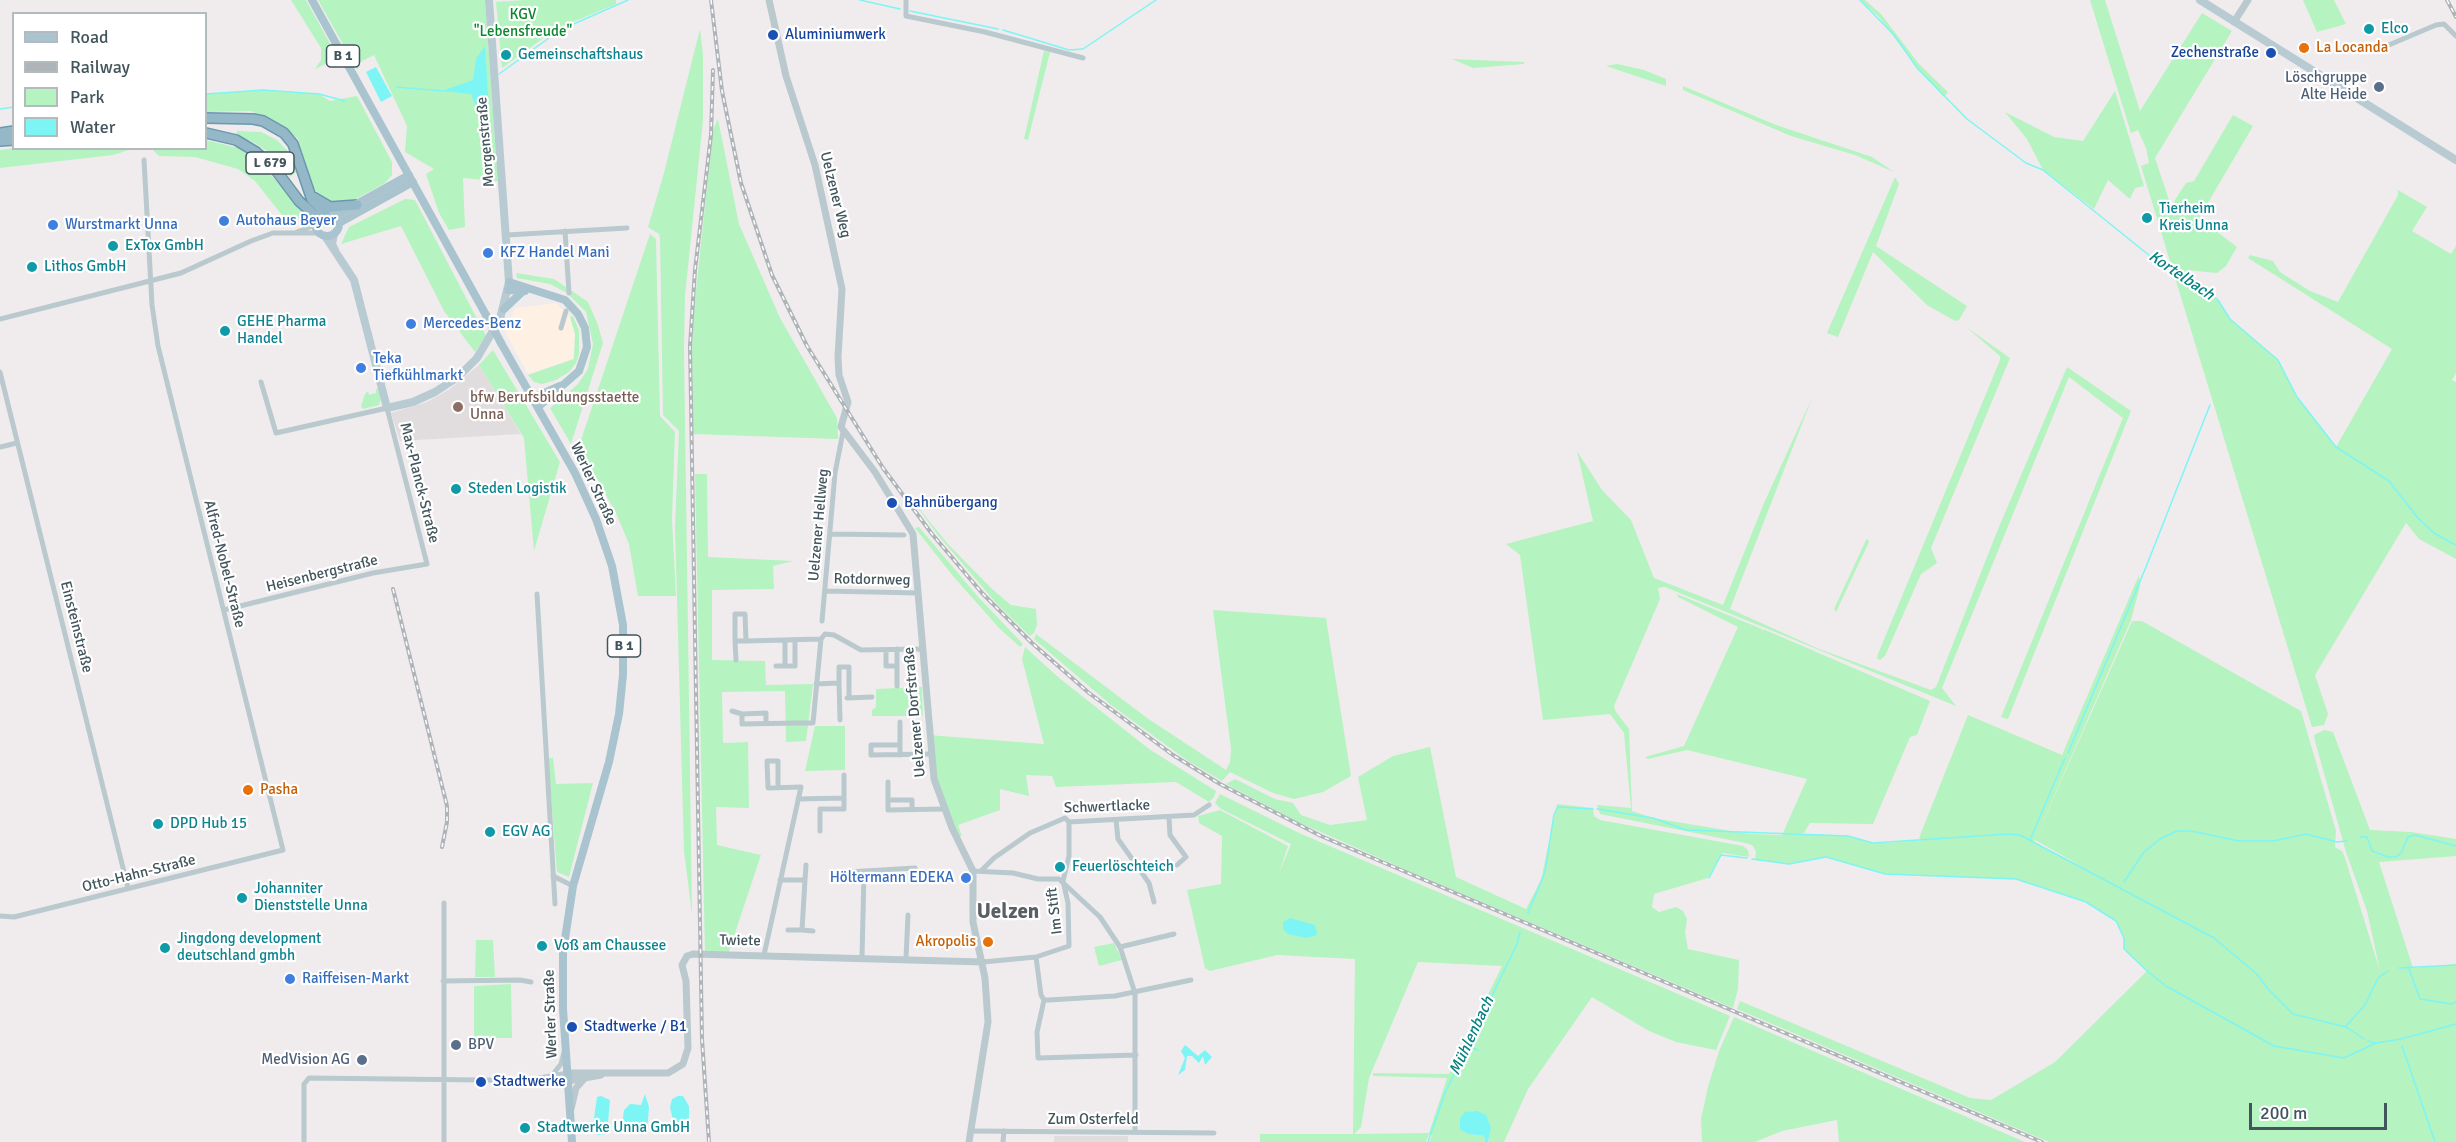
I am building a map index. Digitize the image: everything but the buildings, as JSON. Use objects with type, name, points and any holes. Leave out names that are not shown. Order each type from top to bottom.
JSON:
[{"type":"highway","name":"L 679","points":[[207,118],[253,119],[284,133],[293,144],[322,226]]},
{"type":"highway","name":"L 679","points":[[207,133],[236,140],[256,152],[275,169],[299,201],[322,226]]},
{"type":"highway","points":[[309,193],[330,207],[357,205]]},
{"type":"main road","name":"B 1","points":[[312,0],[398,156]]},
{"type":"main road","name":"Morgenstraße","points":[[489,0],[507,235],[508,286]]},
{"type":"main road","points":[[2200,0],[2456,160]]},
{"type":"main road","name":"Werler Straße","points":[[398,156],[575,473],[596,519],[612,566],[623,638],[619,714],[573,886],[562,970],[572,1142]]},
{"type":"main road","points":[[389,187],[398,176],[398,156]]},
{"type":"main road","points":[[322,226],[337,220],[411,178]]},
{"type":"main road","points":[[322,226],[337,220],[357,205],[389,187],[411,178]]},
{"type":"main road","name":"Max-Planck-Straße","points":[[322,226],[355,284],[387,408],[427,396],[458,377],[489,342],[504,309],[508,286]]},
{"type":"main road","points":[[508,286],[523,291],[543,292]]},
{"type":"main road","points":[[508,286],[543,292],[565,300],[578,314],[585,328],[586,356],[579,370],[538,407]]},
{"type":"main road","points":[[504,309],[523,291]]},
{"type":"main road","points":[[533,398],[565,384]]},
{"type":"street","name":"Uelzener Weg","points":[[770,0],[786,76],[816,167],[840,278],[843,303],[838,366],[848,400],[841,423],[843,432]]},
{"type":"street","points":[[906,0],[906,16],[984,32],[1083,58]]},
{"type":"street","points":[[2234,22],[2247,0]]},
{"type":"street","points":[[2377,50],[2436,25],[2444,24],[2456,36]]},
{"type":"street","points":[[144,160],[150,282]]},
{"type":"street","points":[[0,319],[150,282],[195,268],[261,237],[322,226]]},
{"type":"street","points":[[507,235],[627,228]]},
{"type":"street","points":[[565,231],[569,292]]},
{"type":"street","name":"Alfred-Nobel-Straße","points":[[150,282],[160,356],[283,850]]},
{"type":"street","points":[[561,328],[566,311]]},
{"type":"street","name":"Einsteinstraße","points":[[0,372],[128,888]]},
{"type":"street","points":[[261,382],[276,433],[387,408]]},
{"type":"street","name":"Max-Planck-Straße","points":[[387,408],[427,564]]},
{"type":"street","name":"Uelzener Hellweg","points":[[822,621],[838,453],[843,432]]},
{"type":"street","name":"Uelzener Dorfstraße","points":[[843,432],[872,467],[910,525],[914,540],[930,754],[934,779],[944,809],[973,871],[973,922],[983,962],[987,992],[987,1032],[969,1142]]},
{"type":"street","points":[[0,447],[17,443]]},
{"type":"street","points":[[830,534],[904,536]]},
{"type":"street","name":"Heisenbergstraße","points":[[224,610],[373,573],[427,564]]},
{"type":"street","name":"Rotdornweg","points":[[826,591],[918,593]]},
{"type":"street","points":[[537,594],[555,904]]},
{"type":"street","points":[[736,660],[735,614],[745,614],[746,641]]},
{"type":"street","points":[[735,641],[821,639],[828,634],[861,650],[922,649]]},
{"type":"street","points":[[742,714],[742,724],[813,723],[821,639]]},
{"type":"street","points":[[785,640],[785,666]]},
{"type":"street","points":[[776,666],[795,666],[795,640]]},
{"type":"street","points":[[886,650],[886,666],[897,666]]},
{"type":"street","points":[[897,650],[897,686]]},
{"type":"street","points":[[840,720],[839,667],[849,667],[849,698]]},
{"type":"street","points":[[816,684],[839,684]]},
{"type":"street","points":[[839,699],[872,698]]},
{"type":"street","points":[[766,705],[766,723]]},
{"type":"street","points":[[732,711],[742,714],[766,713]]},
{"type":"street","points":[[900,722],[900,755]]},
{"type":"street","points":[[900,745],[870,745],[871,755],[930,754]]},
{"type":"street","points":[[764,955],[801,787],[778,788],[768,788],[767,761],[778,761],[778,788]]},
{"type":"street","points":[[820,809],[844,808],[844,775]]},
{"type":"street","points":[[888,782],[888,810],[944,809]]},
{"type":"street","points":[[820,798],[820,831]]},
{"type":"street","points":[[798,799],[844,798]]},
{"type":"street","points":[[888,800],[912,800],[912,810]]},
{"type":"street","name":"Schwertlacke","points":[[982,870],[993,858],[1030,832],[1065,818],[1069,822],[1194,815],[1209,805]]},
{"type":"street","points":[[1169,817],[1170,835],[1186,856],[1177,864]]},
{"type":"street","points":[[1116,820],[1118,839],[1149,883],[1154,902]]},
{"type":"street","name":"Im Stift","points":[[983,962],[1036,957],[1069,946],[1068,903],[1063,881],[1069,856],[1069,822]]},
{"type":"street","name":"Otto-Hahn-Straße","points":[[0,916],[14,917],[283,850]]},
{"type":"street","points":[[802,930],[806,865]]},
{"type":"street","points":[[848,872],[915,868]]},
{"type":"street","points":[[973,871],[1013,873],[1038,879],[1055,878],[1063,881],[1100,917],[1120,947],[1135,993],[1135,1132]]},
{"type":"street","points":[[862,957],[864,872]]},
{"type":"street","points":[[553,876],[573,886]]},
{"type":"street","points":[[780,880],[805,880]]},
{"type":"street","points":[[444,903],[444,1142]]},
{"type":"street","points":[[906,958],[908,915]]},
{"type":"street","points":[[788,930],[813,931]]},
{"type":"street","points":[[1120,947],[1174,934]]},
{"type":"street","name":"Twiete","points":[[568,1077],[668,1073],[682,1064],[688,1048],[686,981],[682,965],[687,956],[693,954],[906,958],[983,962]]},
{"type":"street","points":[[1036,957],[1044,1000],[1037,1032],[1038,1058],[1136,1055]]},
{"type":"street","points":[[444,981],[520,980],[531,982]]},
{"type":"street","points":[[1044,1000],[1095,998],[1135,993],[1191,980]]},
{"type":"street","points":[[553,1074],[561,1064],[566,1046]]},
{"type":"street","points":[[532,1079],[553,1074],[568,1077]]},
{"type":"street","name":"Twiete","points":[[568,1077],[584,1079],[606,1074]]},
{"type":"street","points":[[304,1142],[304,1084],[307,1079],[568,1077]]},
{"type":"street","points":[[571,1111],[576,1088],[584,1079]]},
{"type":"street","name":"Zum Osterfeld","points":[[972,1131],[1214,1133]]},
{"type":"street","points":[[1004,1131],[1004,1142]]},
{"type":"shaded area","points":[[556,303],[570,317],[575,334],[573,359],[528,374],[505,332],[515,308]]},
{"type":"shaded area","name":"bfw Berufsbildungsstaette Unna","points":[[479,365],[521,434],[400,441],[391,413],[427,402],[450,389]]},
{"type":"shaded area","points":[[1054,1136],[1128,1136],[1128,1142],[1054,1142]]},
{"type":"green space","points":[[291,0],[306,0],[338,58],[315,69],[321,60],[321,48]]},
{"type":"green space","points":[[318,0],[485,0],[498,181],[463,178],[465,227],[449,230],[439,213],[426,174],[434,169],[405,152],[407,126],[374,55],[358,63],[359,68],[357,69]]},
{"type":"green space","name":"KGV \"Lebensfreude\"","points":[[616,0],[616,4],[556,29],[502,68],[496,2]]},
{"type":"green space","points":[[1860,0],[1865,0],[1881,14],[1919,64],[1948,92],[1944,97],[1918,69],[1879,17]]},
{"type":"green space","points":[[2090,0],[2105,0],[2140,111],[2202,13],[2232,31],[2155,158],[2171,206],[2186,183],[2194,181],[2233,115],[2253,126],[2199,218],[2237,247],[2226,266],[2217,273],[2187,270],[2191,280],[2218,300],[2230,319],[2278,360],[2297,397],[2336,447],[2392,349],[2248,258],[2250,255],[2273,261],[2280,272],[2310,291],[2338,302],[2398,195],[2398,190],[2427,207],[2412,231],[2451,254],[2456,246],[2456,373],[2452,380],[2456,382],[2456,559],[2419,539],[2406,523],[2315,675],[2328,714],[2324,725],[2312,727],[2141,166],[2149,163],[2146,148],[2138,130],[2131,133]]},
{"type":"green space","points":[[2303,0],[2334,0],[2346,24],[2317,32]]},
{"type":"green space","points":[[700,29],[703,54],[703,120],[685,296],[684,349],[692,914],[684,851],[675,526],[679,431],[663,415],[660,238],[659,234],[648,227]]},
{"type":"green space","points":[[1044,51],[1050,52],[1028,140],[1024,139]]},
{"type":"green space","points":[[1452,59],[1524,62],[1524,64],[1473,68]]},
{"type":"green space","points":[[1617,64],[1644,70],[1666,79],[1666,86],[1606,66]]},
{"type":"green space","points":[[1683,86],[1776,125],[1872,157],[1894,172],[1855,155],[1791,136],[1683,90]]},
{"type":"green space","points":[[263,90],[319,94],[330,101],[357,96],[392,162],[392,175],[385,183],[356,199],[343,204],[330,203],[314,189],[298,139],[288,130],[251,111],[207,112],[207,94]]},
{"type":"green space","points":[[2115,91],[2144,186],[2135,188],[2130,199],[2108,180],[2094,209],[2043,170],[2027,139],[2005,112],[2054,137],[2083,141]]},
{"type":"green space","points":[[718,119],[739,224],[780,318],[837,418],[838,439],[693,434],[694,310],[713,130]]},
{"type":"green space","points":[[237,131],[261,132],[277,140],[290,154],[296,172],[290,177],[273,155],[253,142],[236,136]]},
{"type":"green space","points":[[207,140],[238,148],[256,160],[308,213],[289,224],[255,181],[238,169],[195,157],[159,156],[153,150],[207,150]]},
{"type":"green space","points":[[0,150],[129,150],[113,155],[0,168]]},
{"type":"green space","points":[[1895,177],[1899,184],[1876,246],[1967,306],[1959,320],[1955,321],[1927,305],[1873,252],[1838,337],[1827,333]]},
{"type":"green space","points":[[405,199],[415,200],[486,336],[475,352],[444,311],[401,226],[341,244],[349,227]]},
{"type":"green space","points":[[650,234],[656,239],[660,416],[675,432],[672,519],[676,596],[638,596],[629,544],[616,513],[579,446]]},
{"type":"green space","points":[[516,273],[554,279],[588,302],[598,325],[603,343],[571,444],[550,408],[578,384],[588,369],[593,344],[586,312],[567,293],[550,284],[517,278]]},
{"type":"green space","points":[[573,316],[579,330],[579,354],[576,363],[569,372],[556,380],[542,384],[534,382],[528,375],[574,359],[575,334],[570,317]]},
{"type":"green space","points":[[1966,327],[2010,358],[1931,548],[1937,563],[1921,574],[1885,656],[1880,660],[1877,658],[1878,654],[2000,360],[2000,356]]},
{"type":"green space","points":[[493,350],[560,462],[534,551],[524,438],[479,365]]},
{"type":"green space","points":[[2067,367],[2131,411],[2008,719],[2001,717],[2123,418],[2069,377],[1942,688],[1956,706],[1665,587],[1658,588],[1660,599],[1614,706],[1629,729],[1632,811],[1653,818],[1749,834],[1782,835],[1807,779],[1687,750],[1648,759],[1645,757],[1684,746],[1738,627],[1678,597],[1677,594],[1762,629],[1762,632],[1763,629],[1930,701],[1917,735],[1910,737],[1873,824],[1810,823],[1804,833],[1790,834],[1848,836],[1873,843],[1887,843],[1922,840],[1919,838],[1968,715],[2062,755],[2139,575],[2140,586],[2131,620],[2034,842],[2083,867],[2035,840],[2132,621],[2142,621],[2301,711],[2336,831],[2335,847],[2342,851],[2345,858],[2380,971],[2367,911],[2346,852],[2315,741],[2314,735],[2324,730],[2333,732],[2370,830],[2411,832],[2456,839],[2456,856],[2379,862],[2413,968],[2456,964],[2456,1142],[2049,1142],[1737,1009],[1740,1001],[1970,1098],[1991,1100],[2055,1062],[2147,971],[2124,949],[2124,938],[2116,921],[2086,902],[2016,879],[1885,874],[1826,857],[1789,864],[1755,860],[1756,851],[1752,845],[1600,814],[1597,805],[1631,808],[1624,733],[1610,714],[1543,720],[1520,555],[1506,544],[1593,521],[1577,451],[1602,490],[1631,520],[1654,578],[1723,605],[1764,503],[1812,398],[1730,609],[1819,649],[1931,690],[1936,687],[1996,534]]},
{"type":"green space","points":[[379,388],[381,399],[379,405],[363,409],[361,406],[365,394],[368,391],[369,395],[376,393],[376,389]]},
{"type":"green space","points":[[695,474],[707,474],[708,557],[793,561],[773,566],[774,589],[712,590],[712,660],[765,661],[766,685],[813,684],[806,741],[786,742],[785,691],[722,692],[723,743],[748,742],[749,808],[716,807],[717,845],[761,855],[728,954],[705,954]]},
{"type":"green space","points":[[913,501],[947,543],[992,589],[1011,605],[1036,609],[1037,625],[1034,633],[1030,636],[997,604],[937,534]]},
{"type":"green space","points":[[919,527],[980,599],[1023,644],[1020,647],[999,628],[953,576],[915,528]]},
{"type":"green space","points":[[1867,538],[1869,542],[1836,612],[1834,609]]},
{"type":"green space","points":[[1213,610],[1326,618],[1351,776],[1323,792],[1294,799],[1273,793],[1230,772],[1222,781],[1188,761],[1111,705],[1034,639],[1036,634],[1147,718],[1226,770],[1230,762],[1231,749]]},
{"type":"green space","points":[[1025,647],[1058,677],[1149,749],[1216,791],[1214,797],[1209,802],[1176,782],[1056,787],[1052,776],[1026,775],[1029,796],[1000,789],[1000,810],[958,825],[962,836],[956,836],[938,794],[928,735],[1044,744],[1022,659]]},
{"type":"green space","points":[[922,687],[923,716],[872,716],[872,710],[876,707],[876,689]]},
{"type":"green space","points":[[815,726],[845,726],[845,770],[805,771]]},
{"type":"green space","points":[[1430,747],[1456,877],[1526,909],[1541,880],[1557,804],[1593,808],[1594,816],[1600,820],[1743,846],[1748,850],[1749,857],[1722,853],[1708,878],[1654,894],[1652,907],[1659,912],[1676,907],[1683,911],[1687,919],[1685,933],[1688,949],[1739,960],[1738,989],[1733,1008],[1298,822],[1226,784],[1235,779],[1275,799],[1293,803],[1301,815],[1330,825],[1367,820],[1358,777],[1393,756]]},
{"type":"green space","points":[[548,758],[553,758],[556,784],[593,783],[569,877],[557,872]]},
{"type":"green space","points":[[1220,794],[1299,833],[1730,1016],[1716,1050],[1676,1042],[1649,1031],[1592,997],[1528,1089],[1504,1142],[1488,1142],[1491,1128],[1468,1134],[1484,1136],[1485,1142],[1429,1142],[1432,1136],[1429,1134],[1426,1142],[1260,1142],[1260,1134],[1353,1134],[1355,959],[1277,955],[1210,971],[1205,968],[1187,890],[1221,884],[1222,836],[1199,823],[1198,816],[1220,810],[1288,846],[1279,873],[1291,844],[1221,809],[1215,803]],"holes":[[[1418,962],[1502,966],[1449,1074],[1373,1073],[1373,1076],[1447,1078],[1429,1133],[1354,1134],[1361,1127],[1369,1078]]]},
{"type":"green space","points":[[476,940],[493,940],[495,977],[475,977]]},
{"type":"green space","points":[[1114,943],[1122,960],[1099,966],[1094,947]]},
{"type":"green space","points":[[511,984],[512,1038],[474,1038],[474,986]]},
{"type":"green space","points":[[1734,1017],[2025,1142],[1839,1142],[1837,1120],[1782,1131],[1755,1142],[1702,1142],[1701,1119],[1708,1087],[1719,1051]]},
{"type":"water","points":[[485,46],[489,110],[476,106],[471,94],[442,91],[473,80],[476,59]]},
{"type":"water","points":[[376,67],[392,96],[381,102],[366,72]]},
{"type":"water","points":[[1290,918],[1315,925],[1317,935],[1306,938],[1288,934],[1283,929],[1283,922]]},
{"type":"water","points":[[1185,1045],[1198,1056],[1205,1050],[1212,1057],[1205,1065],[1203,1056],[1199,1063],[1192,1056],[1187,1056],[1185,1070],[1178,1075],[1185,1058],[1181,1051]]},
{"type":"water","points":[[645,1094],[649,1107],[647,1134],[627,1133],[622,1126],[624,1110],[630,1104],[641,1105]]},
{"type":"water","points":[[601,1096],[610,1100],[607,1134],[597,1135],[593,1130],[594,1118],[597,1097]]},
{"type":"water","points":[[683,1096],[689,1106],[689,1133],[676,1134],[670,1107],[672,1099]]},
{"type":"water","points":[[1477,1111],[1486,1115],[1491,1128],[1488,1142],[1485,1142],[1484,1136],[1468,1134],[1460,1129],[1460,1118],[1465,1112]]},
{"type":"waterway","points":[[499,74],[560,30],[628,0]]},
{"type":"waterway","points":[[860,0],[900,9]]},
{"type":"waterway","points":[[1003,30],[1069,50],[1083,49],[1156,0]]},
{"type":"waterway","name":"Kortelbach","points":[[1860,0],[1894,35],[1918,69],[1967,119],[2026,163],[2043,170],[2170,272],[2185,274],[2218,300],[2230,319],[2278,360],[2297,397],[2336,447],[2389,481],[2418,518],[2434,533],[2456,545]]},
{"type":"waterway","points":[[910,11],[998,29]]},
{"type":"waterway","points":[[396,87],[443,91]]},
{"type":"waterway","points":[[207,94],[263,90],[319,94],[345,101]]},
{"type":"waterway","points":[[0,109],[12,107]]},
{"type":"waterway","points":[[2068,753],[2146,567],[2210,405]]},
{"type":"waterway","points":[[2030,840],[2065,758]]},
{"type":"waterway","points":[[1528,913],[1545,872],[1554,814],[1558,807],[1593,809]]},
{"type":"waterway","points":[[1597,809],[1653,818],[1686,830],[1848,836],[1873,843],[2020,835],[2214,938],[2257,974],[2268,989],[2293,1014],[2346,1027],[2364,1039]]},
{"type":"waterway","points":[[2124,882],[2144,852],[2160,839],[2177,831],[2191,831],[2239,841],[2274,841],[2306,834],[2337,842],[2347,841]]},
{"type":"waterway","points":[[2360,837],[2367,837],[2372,851],[2388,857],[2396,857],[2401,853],[2408,837],[2415,835],[2456,846]]},
{"type":"waterway","points":[[1709,878],[1721,855],[1747,858]]},
{"type":"waterway","points":[[1752,859],[1789,864],[1826,857],[1885,874],[2016,879],[2086,902],[2116,921],[2124,938],[2124,949],[2147,971],[2166,986],[2274,1046],[2344,1058],[2376,1043]]},
{"type":"waterway","name":"Mühlenbach","points":[[1428,1142],[1445,1093],[1517,944],[1520,932]]},
{"type":"waterway","points":[[2399,968],[2456,965]]},
{"type":"waterway","points":[[2408,966],[2420,999],[2452,1004],[2456,1002]]},
{"type":"waterway","points":[[2346,1026],[2365,1005],[2378,978],[2388,971]]},
{"type":"waterway","points":[[2368,1041],[2376,1043],[2401,1039],[2456,1024]]},
{"type":"waterway","points":[[2402,1046],[2435,1142]]},
{"type":"waterway","points":[[1471,1047],[1478,1050]]},
{"type":"railway","points":[[711,0],[722,91],[741,183],[772,275],[807,346],[883,468],[932,534],[982,593],[1032,643],[1089,693],[1173,755],[1220,784],[1321,836],[2042,1142]]},
{"type":"railway","points":[[2447,0],[2456,17]]},
{"type":"railway","points":[[709,1142],[702,1039],[690,346],[695,270],[711,135],[713,70]]},
{"type":"railway","points":[[393,589],[447,806],[447,822],[442,847]]},
{"type":"place","name":"Elco","points":[[2369,29]]},
{"type":"place","name":"Aluminiumwerk","points":[[773,35]]},
{"type":"place","name":"La Locanda","points":[[2304,48]]},
{"type":"place","name":"Zechenstraße","points":[[2271,53]]},
{"type":"place","name":"Gemeinschaftshaus","points":[[506,55]]},
{"type":"place","name":"Löschgruppe Alte Heide","points":[[2379,87]]},
{"type":"place","name":"Tierheim Kreis Unna","points":[[2147,218]]},
{"type":"place","name":"Autohaus Beyer","points":[[224,221]]},
{"type":"place","name":"Wurstmarkt Unna","points":[[53,225]]},
{"type":"place","name":"ExTox GmbH","points":[[113,246]]},
{"type":"place","name":"KFZ Handel Mani","points":[[488,253]]},
{"type":"place","name":"Lithos GmbH","points":[[32,267]]},
{"type":"place","name":"Mercedes-Benz","points":[[411,324]]},
{"type":"place","name":"GEHE Pharma Handel","points":[[225,331]]},
{"type":"place","name":"Teka Tiefkühlmarkt","points":[[361,368]]},
{"type":"place","name":"bfw Berufsbildungsstaette Unna","points":[[458,407]]},
{"type":"place","name":"Steden Logistik","points":[[456,489]]},
{"type":"place","name":"Bahnübergang","points":[[892,503]]},
{"type":"place","name":"Pasha","points":[[248,790]]},
{"type":"place","name":"DPD Hub 15","points":[[158,824]]},
{"type":"place","name":"EGV AG","points":[[490,832]]},
{"type":"place","name":"Feuerlöschteich","points":[[1060,867]]},
{"type":"place","name":"Höltermann EDEKA","points":[[966,878]]},
{"type":"place","name":"Johanniter Dienststelle Unna","points":[[242,898]]},
{"type":"place","name":"Akropolis","points":[[988,942]]},
{"type":"place","name":"Voß am Chaussee","points":[[542,946]]},
{"type":"place","name":"Jingdong development deutschland gmbh","points":[[165,948]]},
{"type":"place","name":"Raiffeisen-Markt","points":[[290,979]]},
{"type":"place","name":"Stadtwerke / B1","points":[[572,1027]]},
{"type":"place","name":"BPV","points":[[456,1045]]},
{"type":"place","name":"MedVision AG","points":[[362,1060]]},
{"type":"place","name":"Stadtwerke","points":[[481,1082]]},
{"type":"place","name":"Stadtwerke Unna GmbH","points":[[525,1128]]},
{"type":"district","name":"Uelzen","points":[[1008,912]]}]
